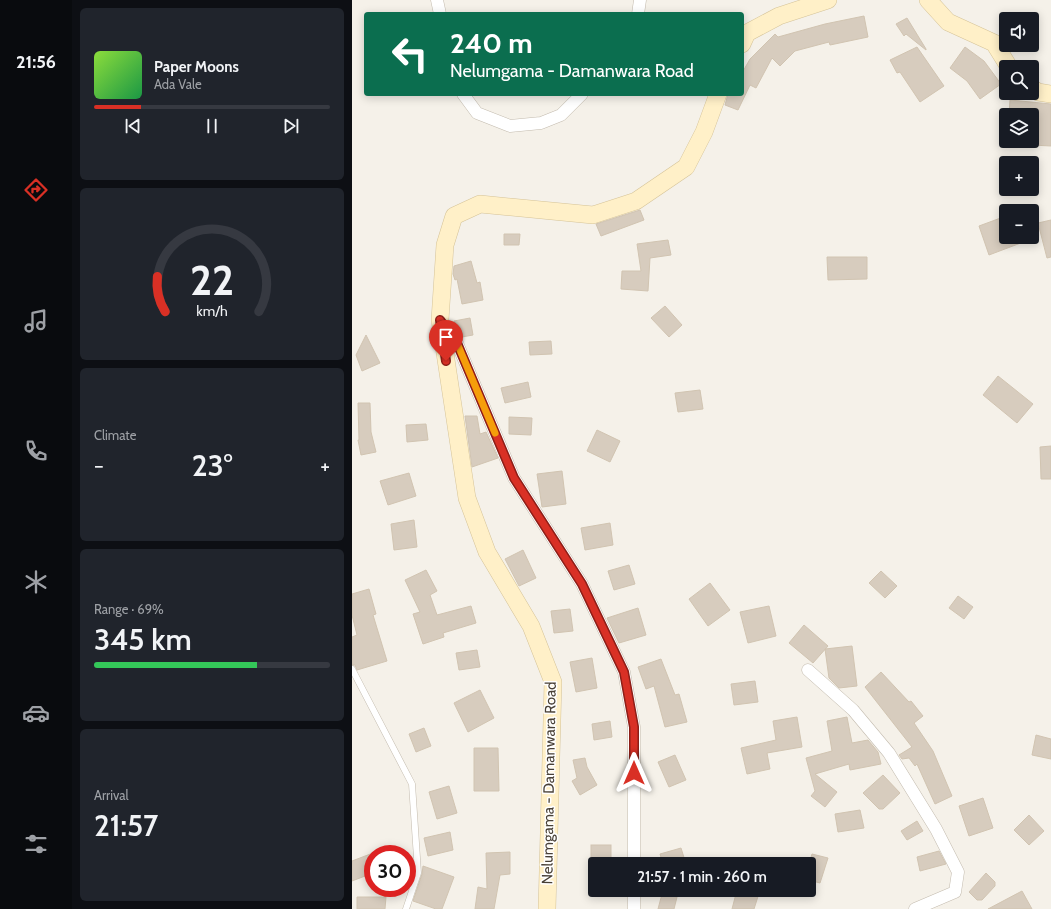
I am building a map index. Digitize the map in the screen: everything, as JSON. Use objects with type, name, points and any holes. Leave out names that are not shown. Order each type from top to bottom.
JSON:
[{"type":"street","points":[[437,0],[440,12]]},
{"type":"street","points":[[638,12],[640,0]]},
{"type":"street","points":[[744,40],[747,33],[779,16],[828,0]]},
{"type":"street","points":[[928,0],[948,22],[994,43],[1005,60]]},
{"type":"street","points":[[1039,92],[1051,94]]},
{"type":"street","points":[[464,96],[477,113],[510,126],[540,123],[561,115],[580,96]]},
{"type":"street","name":"Nelumgama - Damanwara Road","points":[[547,909],[553,682],[531,626],[487,552],[467,498],[440,320],[445,245],[454,216],[480,204],[593,215],[636,201],[686,167],[704,132],[717,96]]},
{"type":"street","points":[[440,320],[457,343],[514,478],[582,584],[624,672],[634,727],[634,857]]},
{"type":"street","points":[[808,670],[852,710],[889,754],[936,829],[958,872],[955,892],[915,909]]},
{"type":"street","points":[[634,897],[634,909]]},
{"type":"lane","points":[[352,669],[412,784],[418,873],[406,909]]},
{"type":"building","points":[[864,16],[868,37],[830,45],[829,42],[795,51],[780,66],[772,58],[756,88],[750,85],[738,110],[725,105],[727,96],[744,96],[744,70],[750,59],[775,34],[778,37],[825,24]]},
{"type":"building","points":[[907,18],[926,50],[906,34],[904,36],[896,24]]},
{"type":"building","points":[[917,47],[944,86],[920,102],[900,72],[897,73],[890,60]]},
{"type":"building","points":[[965,47],[984,61],[999,81],[999,85],[980,99],[967,81],[950,68]]},
{"type":"building","points":[[1010,100],[1051,104],[1051,146],[1039,145],[1039,108],[1009,108]]},
{"type":"building","points":[[640,210],[644,220],[601,236],[596,224]]},
{"type":"building","points":[[999,219],[999,244],[1018,244],[989,255],[979,226]]},
{"type":"building","points":[[1051,220],[1051,257],[1047,258],[1039,223]]},
{"type":"building","points":[[504,234],[520,234],[519,245],[504,245]]},
{"type":"building","points":[[668,240],[671,255],[650,258],[648,291],[621,289],[622,271],[641,271],[637,244]]},
{"type":"building","points":[[827,257],[867,257],[867,279],[828,280]]},
{"type":"building","points":[[471,261],[477,283],[480,282],[483,300],[462,304],[457,279],[455,280],[453,274],[454,266]]},
{"type":"building","points":[[665,306],[682,325],[669,337],[651,318]]},
{"type":"building","points":[[470,318],[473,335],[462,337],[455,328],[454,321]]},
{"type":"building","points":[[366,335],[380,363],[362,371],[356,355]]},
{"type":"building","points":[[551,341],[552,354],[530,355],[529,342]]},
{"type":"building","points":[[998,376],[1033,404],[1017,423],[983,395]]},
{"type":"building","points":[[528,382],[531,397],[505,403],[501,388]]},
{"type":"building","points":[[700,390],[703,409],[678,412],[675,393]]},
{"type":"building","points":[[358,403],[370,403],[371,432],[376,452],[361,455],[358,440]]},
{"type":"building","points":[[465,416],[477,416],[480,434],[486,432],[498,458],[472,467]]},
{"type":"building","points":[[509,417],[532,418],[531,435],[509,434]]},
{"type":"building","points":[[426,424],[428,440],[407,442],[406,425]]},
{"type":"building","points":[[597,430],[620,441],[610,462],[587,451]]},
{"type":"building","points":[[1051,446],[1051,479],[1041,479],[1040,447]]},
{"type":"building","points":[[562,471],[566,504],[542,507],[537,474]]},
{"type":"building","points":[[409,473],[416,496],[388,505],[380,481]]},
{"type":"building","points":[[414,520],[417,547],[394,550],[391,524]]},
{"type":"building","points":[[610,523],[613,545],[585,550],[581,528]]},
{"type":"building","points":[[523,550],[536,578],[519,586],[505,559]]},
{"type":"building","points":[[629,565],[635,584],[614,590],[608,571]]},
{"type":"building","points":[[426,570],[437,591],[430,595],[437,615],[471,606],[476,623],[443,633],[444,637],[423,644],[413,614],[420,612],[405,580]]},
{"type":"building","points":[[881,571],[897,586],[885,598],[869,583]]},
{"type":"building","points":[[710,583],[730,610],[708,626],[689,599]]},
{"type":"building","points":[[369,589],[376,614],[373,615],[387,661],[357,670],[355,665],[352,665],[352,637],[357,635],[352,615],[352,594]]},
{"type":"building","points":[[958,596],[973,607],[964,619],[949,608]]},
{"type":"building","points":[[769,606],[776,636],[748,643],[740,612]]},
{"type":"building","points":[[638,608],[646,635],[619,643],[607,618]]},
{"type":"building","points":[[570,609],[573,631],[554,633],[551,611]]},
{"type":"building","points":[[804,625],[828,646],[813,663],[789,643]]},
{"type":"building","points":[[852,646],[857,686],[839,688],[829,678],[825,649]]},
{"type":"building","points":[[477,650],[480,667],[459,670],[456,653]]},
{"type":"building","points":[[592,658],[597,688],[576,692],[570,662]]},
{"type":"building","points":[[661,659],[675,695],[679,694],[687,722],[665,727],[654,686],[646,689],[638,667]]},
{"type":"building","points":[[881,672],[909,702],[911,701],[923,716],[914,723],[933,751],[952,796],[935,804],[917,764],[915,766],[909,758],[902,759],[899,755],[912,747],[865,687]]},
{"type":"building","points":[[755,681],[758,702],[734,705],[731,684]]},
{"type":"building","points":[[480,690],[494,718],[468,732],[454,703]]},
{"type":"building","points":[[797,717],[802,747],[767,753],[770,769],[747,774],[741,748],[776,740],[773,721]]},
{"type":"building","points":[[847,717],[852,743],[868,740],[878,752],[881,764],[850,770],[849,764],[815,774],[837,792],[825,807],[811,796],[815,791],[806,758],[832,751],[827,721]]},
{"type":"building","points":[[610,721],[612,737],[594,740],[592,724]]},
{"type":"building","points":[[424,728],[431,746],[416,752],[409,734]]},
{"type":"building","points":[[1036,735],[1051,739],[1051,759],[1032,755]]},
{"type":"building","points":[[474,748],[498,748],[499,791],[474,791]]},
{"type":"building","points":[[675,755],[686,780],[669,787],[658,762]]},
{"type":"building","points":[[585,758],[587,767],[597,785],[580,795],[572,781],[577,778],[573,760]]},
{"type":"building","points":[[883,775],[900,793],[883,809],[879,809],[863,793]]},
{"type":"building","points":[[449,786],[457,813],[437,819],[429,792]]},
{"type":"building","points":[[983,798],[993,828],[969,836],[959,806]]},
{"type":"building","points":[[860,810],[864,828],[838,832],[835,814]]},
{"type":"building","points":[[1029,815],[1044,831],[1029,845],[1014,830]]},
{"type":"building","points":[[917,821],[923,831],[907,840],[901,831]]},
{"type":"building","points":[[450,832],[453,850],[428,856],[424,838]]},
{"type":"building","points":[[591,845],[611,845],[611,857],[591,857]]},
{"type":"building","points":[[681,848],[684,857],[661,857],[660,854]]},
{"type":"building","points":[[939,851],[946,864],[920,871],[917,857]]},
{"type":"building","points":[[510,852],[510,874],[500,875],[494,909],[475,909],[478,887],[487,889],[486,853]]},
{"type":"building","points":[[812,854],[828,858],[820,883],[816,882],[816,857],[811,857]]},
{"type":"building","points":[[364,856],[364,876],[352,881],[352,861]]},
{"type":"building","points":[[423,866],[454,877],[442,909],[436,909],[413,901],[414,897],[416,897],[416,892]]},
{"type":"building","points":[[986,873],[995,882],[995,886],[982,900],[977,900],[969,892]]},
{"type":"building","points":[[1022,891],[1032,909],[988,909]]},
{"type":"building","points":[[357,897],[386,897],[385,909],[357,909]]},
{"type":"building","points":[[661,897],[677,897],[674,909],[658,909]]},
{"type":"building","points":[[735,897],[758,897],[754,909],[732,909]]},
{"type":"slow traffic","points":[[451,335],[457,343],[495,433]]},
{"type":"route","points":[[446,361],[440,320],[457,343],[514,478],[582,584],[624,672],[634,727],[634,773]]}]
